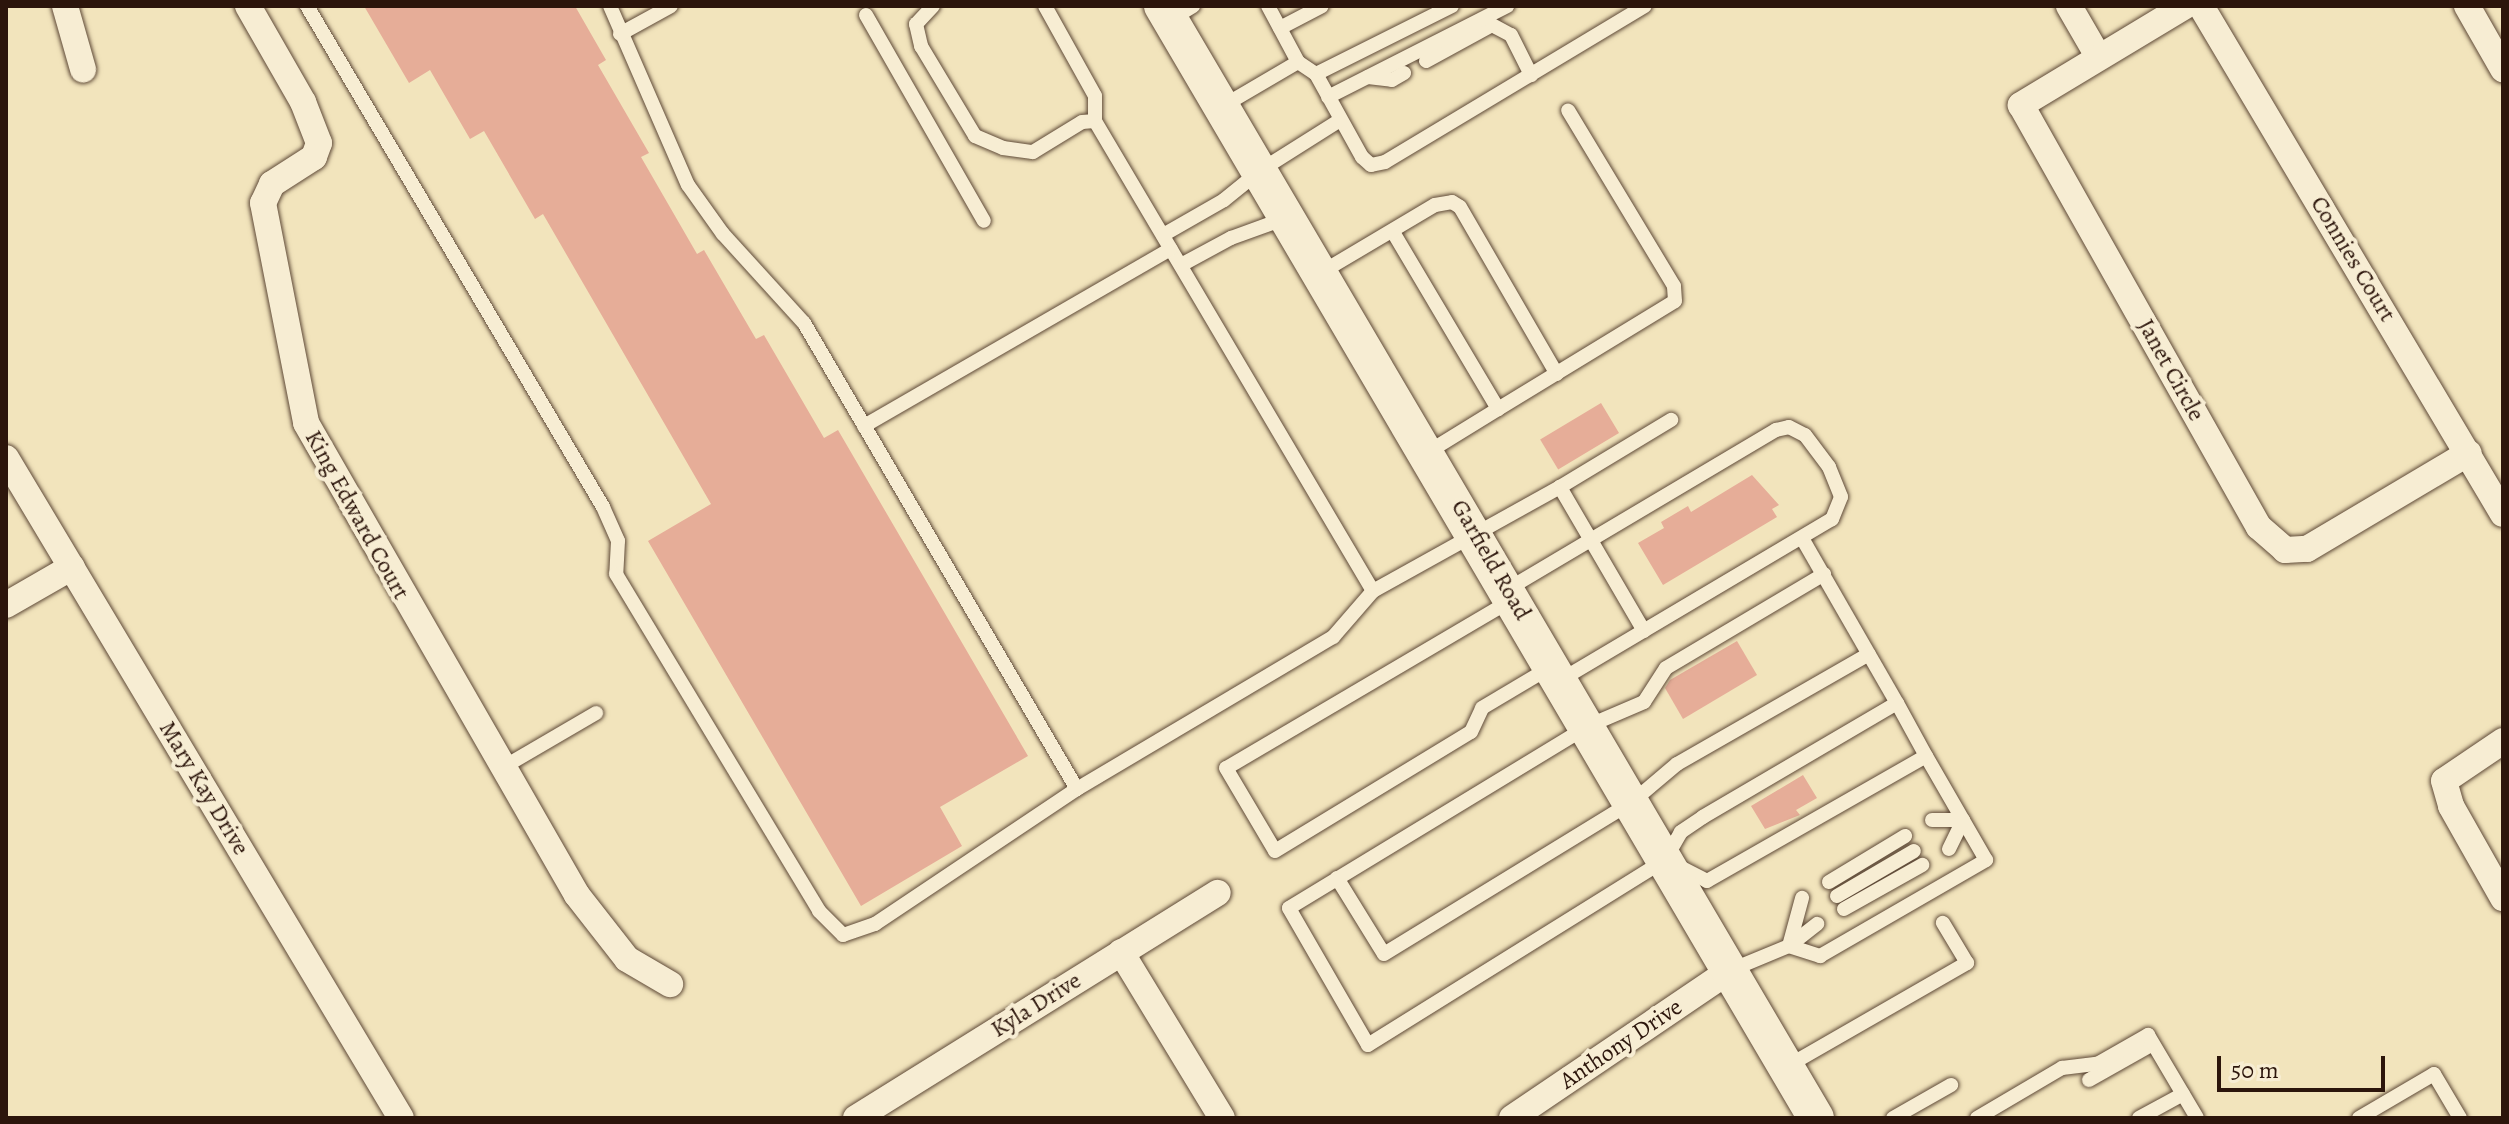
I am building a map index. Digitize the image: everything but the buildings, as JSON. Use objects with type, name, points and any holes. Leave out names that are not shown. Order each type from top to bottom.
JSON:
[{"type":"main road","name":"Garfield Road","points":[[1175,11],[1222,107],[1478,537],[1816,1118]]},
{"type":"street","points":[[65,6],[83,69]]},
{"type":"street","name":"King Edward Court","points":[[248,6],[303,102],[319,143],[314,157],[272,184],[263,203],[299,405],[336,483],[502,768],[603,933],[627,959],[670,984]]},
{"type":"street","points":[[2069,6],[2098,56],[2185,6]]},
{"type":"street","name":"Connies Court","points":[[2201,6],[2503,514]]},
{"type":"street","points":[[2467,6],[2503,69]]},
{"type":"street","name":"Janet Circle","points":[[2098,56],[2021,105],[2270,539],[2285,550],[2307,549],[2469,453]]},
{"type":"street","name":"Mary Kay Drive","points":[[6,458],[401,1118]]},
{"type":"street","points":[[6,605],[72,567]]},
{"type":"street","points":[[2503,741],[2444,781],[2451,806],[2503,898]]},
{"type":"street","name":"Kyla Drive","points":[[856,1118],[1218,893]]},
{"type":"street","points":[[1121,952],[1222,1118]]},
{"type":"street","name":"Anthony Drive","points":[[1512,1118],[1731,970]]},
{"type":"lane","points":[[307,6],[603,507],[618,541],[616,574],[819,911],[843,935],[875,924],[1077,789],[1333,637],[1373,591],[1478,537],[1671,420]]},
{"type":"lane","points":[[610,6],[688,185],[723,234],[804,323],[1077,789]]},
{"type":"lane","points":[[620,34],[671,6]]},
{"type":"lane","points":[[933,6],[916,24],[921,46],[975,136],[1003,148],[1033,152],[1082,122],[1095,121]]},
{"type":"lane","points":[[1045,6],[1095,96],[1095,121],[1373,591]]},
{"type":"lane","points":[[1268,6],[1298,62],[1316,74],[1362,157],[1371,165],[1385,162],[1645,6]]},
{"type":"lane","points":[[1280,28],[1322,6]]},
{"type":"lane","points":[[1316,74],[1452,6]]},
{"type":"lane","points":[[1328,97],[1507,6]]},
{"type":"lane","points":[[866,15],[984,221]]},
{"type":"lane","points":[[1426,61],[1492,25],[1511,35],[1531,75]]},
{"type":"lane","points":[[1222,107],[1298,62]]},
{"type":"lane","points":[[1368,77],[1392,80],[1404,73]]},
{"type":"lane","points":[[1428,452],[1667,308],[1676,294],[1568,110]]},
{"type":"lane","points":[[1163,235],[1224,200],[1261,170],[1340,120]]},
{"type":"lane","points":[[1322,272],[1435,205],[1452,202],[1460,207],[1557,374]]},
{"type":"lane","points":[[1181,265],[1231,238],[1289,217]]},
{"type":"lane","points":[[1393,232],[1498,409]]},
{"type":"lane","points":[[864,426],[1171,249]]},
{"type":"lane","points":[[1789,427],[1818,450],[1841,497],[1832,519],[1802,538],[1644,631],[1482,708],[1471,732],[1275,851],[1226,768],[1511,594],[1591,540],[1789,427]]},
{"type":"lane","points":[[1560,487],[1644,631]]},
{"type":"lane","points":[[1789,946],[1820,956],[1986,860],[1802,538]]},
{"type":"lane","points":[[1824,574],[1666,668],[1644,702],[1588,726],[1289,908],[1368,1045],[1665,860],[1681,832],[1897,703]]},
{"type":"lane","points":[[1337,878],[1384,954],[1632,802],[1677,764],[1869,654]]},
{"type":"lane","points":[[502,768],[596,713]]},
{"type":"lane","points":[[1665,860],[1707,881],[1926,756]]},
{"type":"lane","points":[[1932,820],[1963,820]]},
{"type":"lane","points":[[1941,835],[1963,820]]},
{"type":"lane","points":[[1949,849],[1963,820]]},
{"type":"lane","points":[[1829,882],[1905,836]]},
{"type":"lane","points":[[1914,851],[1841,902],[1922,865]]},
{"type":"lane","points":[[1731,970],[1789,946],[1810,911],[1789,946]]},
{"type":"lane","points":[[1786,1067],[1967,963],[1943,923]]},
{"type":"lane","points":[[1977,1118],[2062,1068],[2097,1064],[2148,1035],[2197,1118]]},
{"type":"lane","points":[[2089,1080],[2153,1044]]},
{"type":"lane","points":[[2359,1118],[2434,1074],[2460,1118]]},
{"type":"lane","points":[[1893,1118],[1951,1085]]},
{"type":"lane","points":[[2146,1116],[2183,1094]]}]
